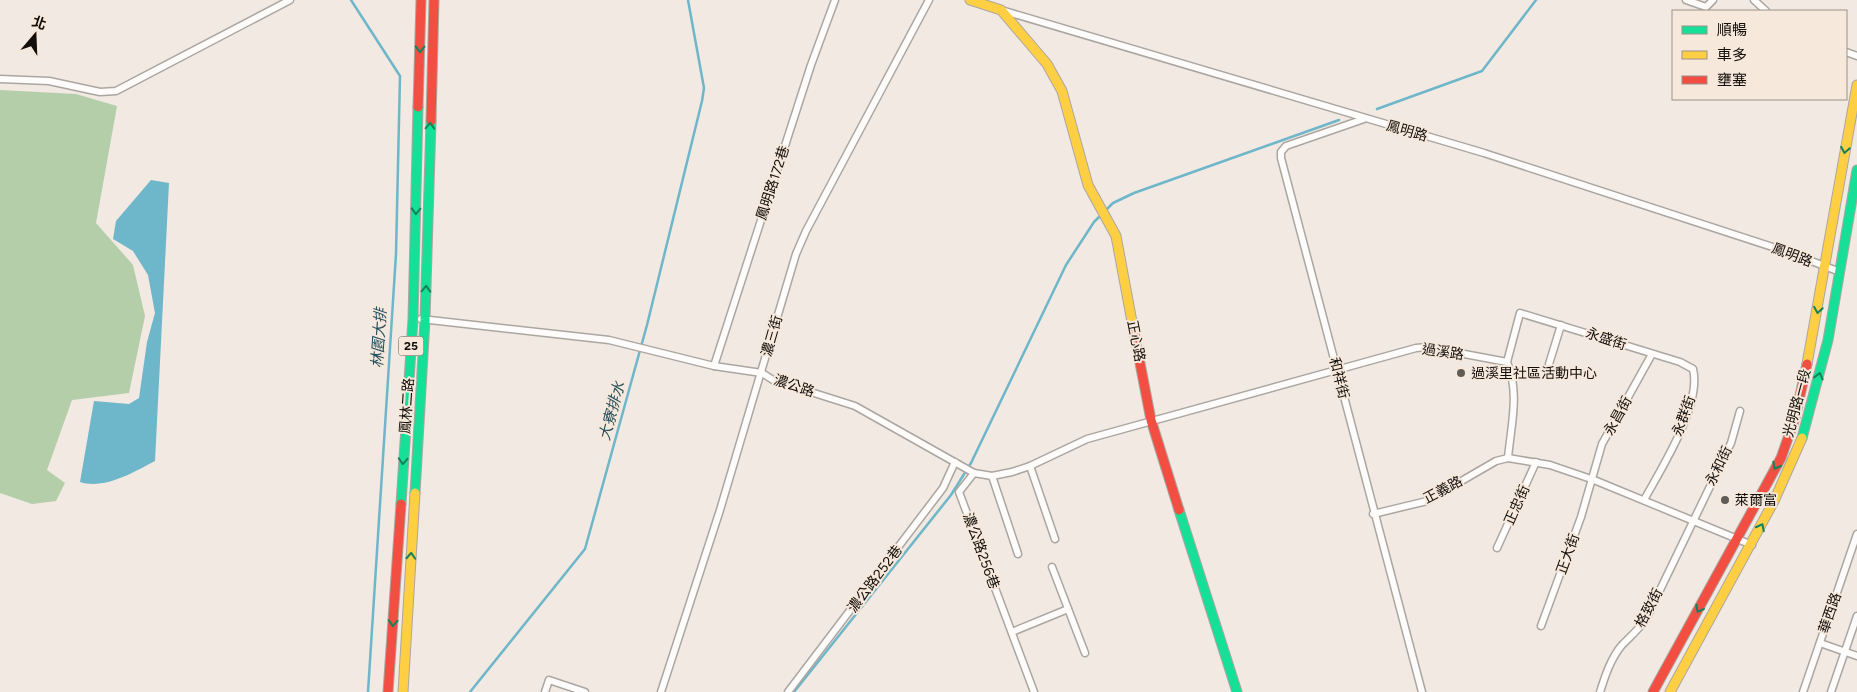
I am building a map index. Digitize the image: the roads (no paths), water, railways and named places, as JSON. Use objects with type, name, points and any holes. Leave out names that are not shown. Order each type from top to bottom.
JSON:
[{"type":"street","points":[[0,79],[49,80],[100,92],[116,92],[290,0]]},
{"type":"street","name":"鳳林二路","points":[[388,692],[413,319],[421,0]]},
{"type":"street","name":"鳳林二路","points":[[403,692],[425,320],[434,0]]},
{"type":"street","name":"鳳明路172巷","points":[[714,366],[811,65],[835,0]]},
{"type":"street","name":"濃三街","points":[[661,692],[762,373],[796,254],[806,231],[929,0]]},
{"type":"street","name":"鳳明路","points":[[970,0],[1503,160],[1788,252],[1825,268],[1840,272]]},
{"type":"street","points":[[1686,0],[1706,7],[1713,0]]},
{"type":"street","points":[[1754,0],[1765,10]]},
{"type":"street","name":"正心路","points":[[1001,10],[1047,64],[1062,91],[1088,185],[1116,236],[1151,420],[1237,692]]},
{"type":"street","name":"光明路一段","points":[[1653,692],[1781,458],[1795,418],[1813,338],[1857,84]]},
{"type":"street","name":"和祥街","points":[[1364,119],[1286,146],[1281,152],[1373,514],[1422,692]]},
{"type":"street","name":"光明路一段","points":[[1670,692],[1752,545],[1793,463],[1808,424],[1828,340],[1857,170]]},
{"type":"street","name":"永盛街","points":[[1507,362],[1520,313],[1652,354]]},
{"type":"street","name":"濃公路","points":[[413,319],[633,344],[714,366],[762,373],[773,380],[855,406],[969,470],[992,476],[1030,466],[1087,439],[1151,420]]},
{"type":"street","points":[[1549,364],[1561,325]]},
{"type":"street","name":"過溪路","points":[[1151,420],[1416,348],[1427,347],[1507,362]]},
{"type":"street","name":"永昌街","points":[[1594,480],[1602,444],[1652,354]]},
{"type":"street","name":"永群街","points":[[1644,500],[1672,449],[1694,388],[1693,370],[1688,365],[1652,354]]},
{"type":"street","points":[[1507,362],[1514,379],[1515,390],[1508,458],[1536,462],[1594,480],[1752,545]]},
{"type":"street","name":"永和街","points":[[1692,519],[1731,443],[1740,411]]},
{"type":"street","name":"正義路","points":[[1373,514],[1427,501],[1496,460],[1508,458]]},
{"type":"street","name":"濃公路252巷","points":[[788,692],[944,488],[955,462]]},
{"type":"street","name":"正忠街","points":[[1497,548],[1536,462]]},
{"type":"street","points":[[1030,466],[1055,539]]},
{"type":"street","name":"濃公路256巷","points":[[969,470],[960,492],[1034,692]]},
{"type":"street","points":[[992,476],[1018,554]]},
{"type":"street","name":"正大街","points":[[1541,626],[1594,480]]},
{"type":"street","name":"格致街","points":[[1600,692],[1607,671],[1622,646],[1633,636],[1646,619],[1692,519]]},
{"type":"street","name":"華西路","points":[[1803,692],[1857,534]]},
{"type":"street","points":[[1052,567],[1085,653]]},
{"type":"street","points":[[1012,632],[1068,609]]},
{"type":"street","points":[[1831,692],[1857,616]]},
{"type":"street","points":[[1820,643],[1857,656]]},
{"type":"street","points":[[545,692],[549,680],[585,692]]},
{"type":"water","points":[[151,180],[169,183],[155,461],[119,479],[99,484],[89,484],[80,482],[94,401],[129,404],[139,398],[147,342],[155,313],[148,275],[133,251],[113,239],[116,221]]},
{"type":"waterway","name":"林園大排","points":[[351,0],[400,76],[396,254],[368,692]]},
{"type":"waterway","name":"大寮排水","points":[[470,692],[585,549],[647,325],[702,101],[704,88],[688,0]]},
{"type":"waterway","points":[[1377,109],[1482,71],[1536,0]]},
{"type":"waterway","points":[[794,692],[951,495],[971,463],[1066,265],[1094,222],[1113,203],[1134,193],[1339,120]]},
{"type":"place","name":"過溪里社區活動中心","points":[[1461,373]]},
{"type":"place","name":"萊爾富","points":[[1725,500]]}]
